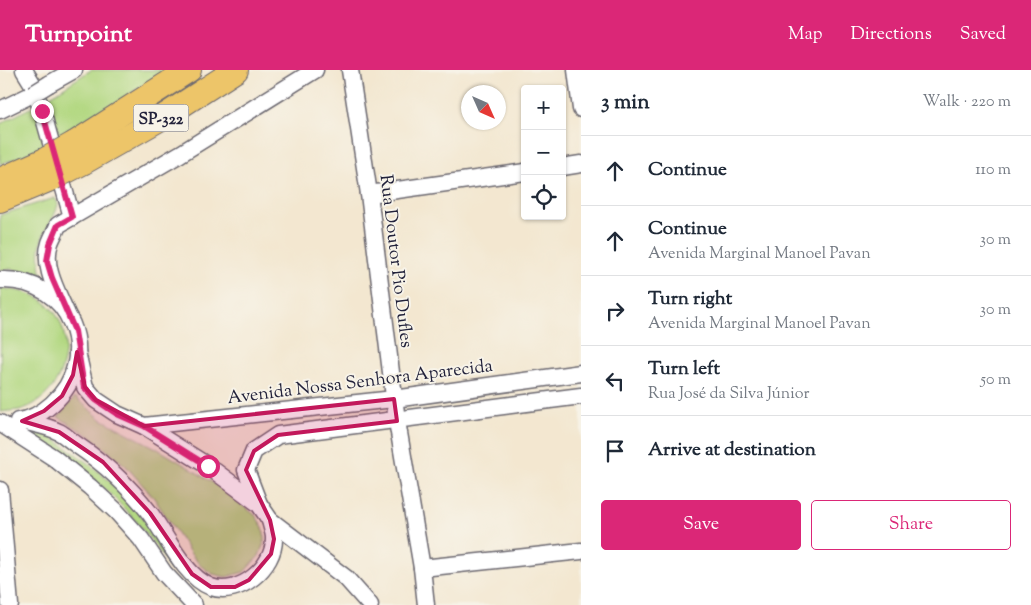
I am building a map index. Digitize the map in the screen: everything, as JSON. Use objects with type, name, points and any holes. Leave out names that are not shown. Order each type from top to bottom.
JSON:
[{"type":"highway","name":"SP-322","points":[[79,152],[189,70]]},
{"type":"highway","name":"SP-322","points":[[0,200],[48,169],[79,152],[163,117],[236,70]]},
{"type":"highway","name":"SP-322","points":[[0,180],[48,169]]},
{"type":"street","points":[[24,70],[32,83],[42,111],[72,217]]},
{"type":"street","points":[[0,110],[33,94],[74,70]]},
{"type":"street","points":[[260,504],[208,466],[144,426],[96,400],[84,387],[75,331],[52,278],[47,261],[50,244],[58,225],[180,154],[315,70]]},
{"type":"street","name":"Rua Doutor Pio Dufles","points":[[350,70],[369,194],[397,421],[422,568],[426,605]]},
{"type":"street","points":[[576,70],[581,109]]},
{"type":"street","points":[[566,166],[581,164]]},
{"type":"street","points":[[369,194],[521,173]]},
{"type":"street","points":[[0,280],[14,280],[34,285],[52,296],[66,312]]},
{"type":"street","points":[[0,423],[22,421],[44,411],[62,396],[73,375],[77,352]]},
{"type":"street","name":"Avenida Nossa Senhora Aparecida","points":[[144,426],[394,399],[581,373]]},
{"type":"street","points":[[22,421],[59,432],[102,462],[128,486],[150,513],[192,574],[211,586],[224,588],[235,587],[249,580],[267,563],[271,554],[274,539],[270,520],[260,504],[246,470],[254,451],[278,436],[581,396]]},
{"type":"street","points":[[0,423],[54,458],[116,511],[141,539],[164,573],[195,605]]},
{"type":"street","points":[[0,490],[10,605]]},
{"type":"street","points":[[270,520],[346,578],[370,605]]},
{"type":"street","points":[[422,568],[581,551]]},
{"type":"street","points":[[192,574],[195,605]]},
{"type":"highlighted area","points":[[77,352],[85,387],[96,400],[144,426],[394,399],[397,421],[278,435],[254,451],[246,470],[270,520],[274,539],[271,554],[249,580],[235,587],[211,587],[192,574],[150,513],[103,462],[59,432],[22,421],[44,411],[62,396],[73,375]]},
{"type":"green space","points":[[91,70],[166,70],[65,135],[22,156],[0,164],[0,124],[41,102]]},
{"type":"green space","points":[[55,198],[58,204],[57,208],[43,236],[40,247],[42,277],[12,269],[0,270],[0,215]]},
{"type":"green space","points":[[1,288],[31,294],[50,308],[60,323],[65,340],[64,358],[59,375],[50,390],[36,402],[19,410],[0,412]]},
{"type":"green space","points":[[75,397],[101,419],[188,467],[221,488],[255,515],[263,527],[265,540],[259,556],[244,572],[226,577],[213,574],[201,566],[154,498],[126,466],[90,436],[58,417]]},
{"type":"green space","points":[[39,429],[88,463],[121,492],[149,525],[175,566],[170,567],[142,528],[109,493],[72,462],[31,435],[30,431]]},
{"type":"route","points":[[42,111],[72,217],[58,225],[50,244],[47,261],[52,278],[75,331],[84,387],[96,400],[117,414],[144,426],[208,466]]}]
